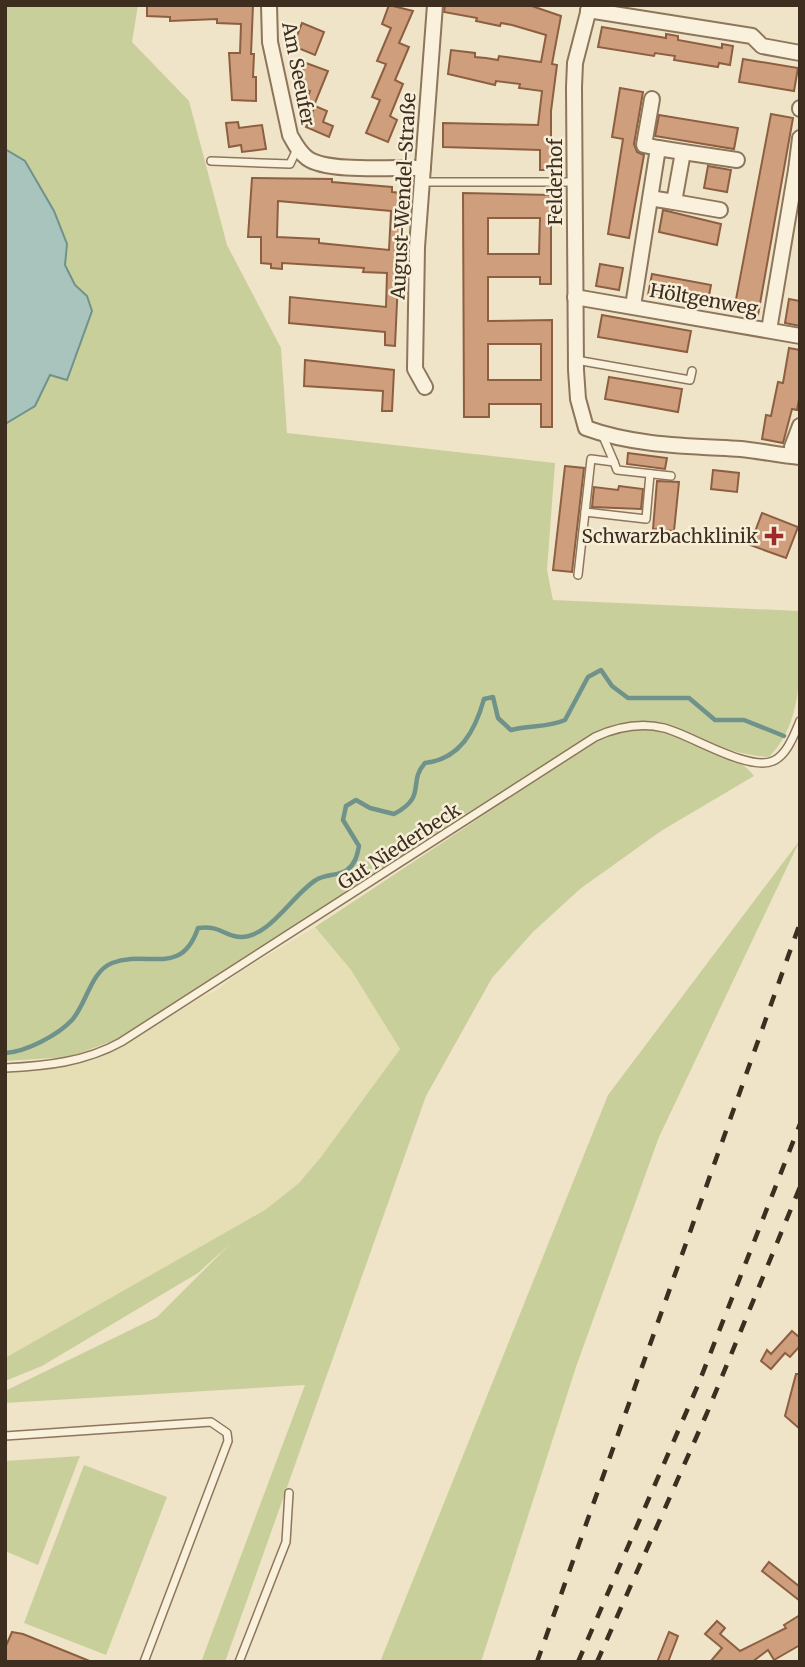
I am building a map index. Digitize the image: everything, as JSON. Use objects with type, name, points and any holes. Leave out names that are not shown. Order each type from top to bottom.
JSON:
[{"type":"street","name":"Am Seeufer","points":[[268,5],[270,42],[290,135],[297,149],[308,159],[324,165],[422,175]]},
{"type":"street","name":"August-Wendel-Straße","points":[[425,387],[415,369],[422,175],[435,5]]},
{"type":"street","points":[[589,8],[752,36],[762,46],[800,53]]},
{"type":"street","name":"Felderhof","points":[[589,8],[575,63],[576,360],[578,399],[586,428],[602,434]]},
{"type":"street","points":[[652,99],[644,145],[737,160]]},
{"type":"street","name":"Höltgenweg","points":[[769,330],[794,223],[800,138]]},
{"type":"street","name":"Höltgenweg","points":[[633,306],[659,148]]},
{"type":"street","points":[[674,202],[683,152]]},
{"type":"street","points":[[650,198],[720,210]]},
{"type":"street","name":"Höltgenweg","points":[[575,297],[800,336]]},
{"type":"street","points":[[602,434],[695,449],[796,452],[800,426]]},
{"type":"lane","name":"Am Seeufer","points":[[211,161],[290,164],[297,149]]},
{"type":"lane","points":[[422,175],[575,182]]},
{"type":"lane","points":[[576,360],[690,380],[692,371]]},
{"type":"lane","points":[[602,434],[617,470],[671,476]]},
{"type":"lane","points":[[579,575],[591,459],[614,462]]},
{"type":"lane","points":[[585,512],[646,519],[650,474]]},
{"type":"lane","name":"Gut Niederbeck","points":[[5,1068],[70,1061],[108,1050],[221,981],[595,737],[617,728],[642,725],[664,728],[747,760],[766,763],[783,753],[800,721]]},
{"type":"lane","points":[[5,1436],[211,1422],[220,1425],[227,1433],[228,1441],[144,1662]]},
{"type":"lane","points":[[239,1662],[286,1542],[289,1493]]},
{"type":"shaded area","points":[[315,927],[351,970],[400,1049],[321,1157],[299,1183],[265,1210],[5,1358],[5,1072],[50,1069],[97,1059],[214,992],[240,972]]},
{"type":"green space","points":[[5,5],[138,5],[132,42],[189,101],[227,245],[281,348],[287,433],[555,463],[547,570],[553,600],[800,611],[800,671],[795,709],[781,743],[769,757],[744,754],[683,732],[643,724],[619,727],[592,735],[118,1039],[69,1057],[5,1061],[5,424],[35,406],[87,296],[75,285],[65,265],[67,244],[25,162],[5,149]]},
{"type":"green space","points":[[640,728],[685,738],[718,750],[733,758],[754,776],[661,831],[580,889],[533,932],[492,978],[426,1096],[225,1662],[201,1662],[305,1385],[5,1403],[5,1391],[157,1317],[230,1244],[198,1273],[42,1366],[5,1381],[5,1358],[265,1210],[299,1183],[321,1157],[400,1049],[351,970],[315,927],[600,738],[618,731]]},
{"type":"green space","points":[[800,840],[659,1137],[576,1367],[481,1662],[380,1662],[608,1095]]},
{"type":"green space","points":[[80,1456],[38,1565],[5,1551],[5,1461]]},
{"type":"green space","points":[[84,1465],[167,1497],[106,1655],[24,1623]]},
{"type":"water","points":[[5,149],[25,161],[54,211],[67,244],[65,265],[75,285],[87,296],[92,311],[67,380],[50,375],[35,406],[5,424]]},
{"type":"building","points":[[147,5],[253,5],[251,54],[254,54],[256,101],[232,100],[229,53],[240,53],[241,24],[217,23],[217,19],[170,21],[170,17],[147,16]]},
{"type":"building","points":[[389,5],[413,11],[399,43],[409,47],[395,80],[403,84],[390,116],[397,120],[388,142],[366,133],[380,100],[372,97],[386,64],[377,61],[391,28],[382,24]]},
{"type":"building","points":[[445,5],[529,5],[561,16],[552,64],[557,65],[551,111],[551,170],[540,170],[540,150],[443,147],[443,123],[538,125],[542,91],[519,88],[520,84],[496,81],[495,85],[448,74],[451,50],[475,53],[475,57],[498,60],[499,56],[541,62],[546,35],[512,25],[501,23],[500,26],[476,21],[477,18],[444,12]]},
{"type":"building","points":[[302,23],[324,32],[315,55],[293,46]]},
{"type":"building","points":[[602,27],[666,38],[666,34],[678,36],[678,40],[722,48],[722,44],[733,46],[730,65],[719,63],[718,67],[674,60],[675,56],[655,53],[654,56],[598,47]]},
{"type":"building","points":[[743,59],[798,68],[794,91],[739,82]]},
{"type":"building","points":[[306,63],[328,71],[315,103],[305,103],[310,91],[297,86]]},
{"type":"building","points":[[620,88],[643,92],[634,144],[637,152],[644,155],[629,238],[608,234],[623,139],[612,137]]},
{"type":"building","points":[[315,106],[327,111],[323,122],[333,126],[329,137],[306,127]]},
{"type":"building","points":[[771,114],[793,118],[758,315],[734,310]]},
{"type":"building","points":[[659,115],[738,128],[734,149],[655,136]]},
{"type":"building","points":[[238,122],[239,128],[262,125],[266,149],[242,152],[241,145],[229,147],[226,123]]},
{"type":"building","points":[[708,166],[731,170],[727,192],[704,188]]},
{"type":"building","points":[[252,178],[332,179],[332,182],[392,187],[392,192],[402,193],[395,346],[385,345],[385,332],[289,323],[290,297],[386,307],[387,273],[363,272],[364,268],[282,263],[282,269],[271,268],[271,264],[261,263],[261,237],[248,237]],"holes":[[[278,201],[391,211],[389,250],[319,243],[319,239],[277,237]]]},
{"type":"building","points":[[463,193],[551,195],[551,284],[540,284],[540,277],[488,277],[488,321],[552,320],[552,427],[541,427],[541,404],[489,404],[489,417],[464,417]],"holes":[[[488,218],[540,218],[539,254],[488,254]],[[488,344],[541,344],[541,380],[488,380]]]},
{"type":"building","points":[[663,210],[721,224],[717,245],[659,232]]},
{"type":"building","points":[[600,264],[623,268],[619,290],[596,286]]},
{"type":"building","points":[[652,274],[711,285],[707,306],[648,295]]},
{"type":"building","points":[[789,299],[800,301],[800,326],[785,323]]},
{"type":"building","points":[[602,315],[691,331],[687,352],[598,337]]},
{"type":"building","points":[[789,348],[800,350],[800,394],[797,410],[792,409],[783,443],[762,439],[766,415],[771,416],[778,382],[783,383]]},
{"type":"building","points":[[305,360],[394,370],[392,411],[382,411],[383,391],[304,386]]},
{"type":"building","points":[[609,377],[682,389],[678,412],[605,399]]},
{"type":"building","points":[[628,453],[667,458],[665,469],[627,464]]},
{"type":"building","points":[[565,466],[584,468],[572,572],[553,570]]},
{"type":"building","points":[[713,470],[739,473],[737,492],[711,489]]},
{"type":"building","points":[[657,481],[679,482],[674,531],[653,529]]},
{"type":"building","points":[[619,486],[643,489],[641,509],[592,507],[594,487],[618,490]]},
{"type":"building","name":"Schwarzbachklinik","points":[[762,513],[798,527],[786,558],[750,545]]},
{"type":"building","points":[[792,1331],[799,1337],[800,1346],[790,1357],[785,1353],[771,1369],[761,1361],[767,1350],[771,1354]]},
{"type":"building","points":[[796,1374],[800,1374],[800,1429],[785,1416]]},
{"type":"building","points":[[769,1562],[800,1587],[800,1601],[762,1571]]},
{"type":"building","points":[[800,1615],[800,1645],[774,1660],[768,1650],[752,1662],[710,1662],[722,1648],[705,1634],[717,1621],[725,1628],[720,1634],[740,1651],[786,1628],[784,1625]]},
{"type":"building","points":[[12,1632],[92,1662],[5,1662],[5,1648]]},
{"type":"building","points":[[669,1632],[678,1636],[668,1662],[657,1662]]},
{"type":"waterway","points":[[5,1053],[32,1046],[66,1026],[77,1014],[99,973],[112,963],[173,957],[182,953],[191,943],[198,928],[217,929],[240,937],[251,935],[261,931],[316,880],[347,870],[355,860],[359,846],[343,820],[346,806],[356,800],[370,808],[394,814],[404,807],[414,795],[417,777],[425,763],[448,756],[464,742],[476,722],[484,699],[493,697],[498,718],[511,730],[552,724],[565,720],[588,677],[601,670],[612,686],[628,698],[689,698],[715,720],[744,720],[784,736]]},
{"type":"railway","points":[[537,1662],[800,923]]},
{"type":"railway","points":[[578,1662],[698,1385],[800,1124]]},
{"type":"railway","points":[[597,1662],[707,1413],[800,1187]]},
{"type":"place","name":"Schwarzbachklinik","points":[[774,536]]}]
